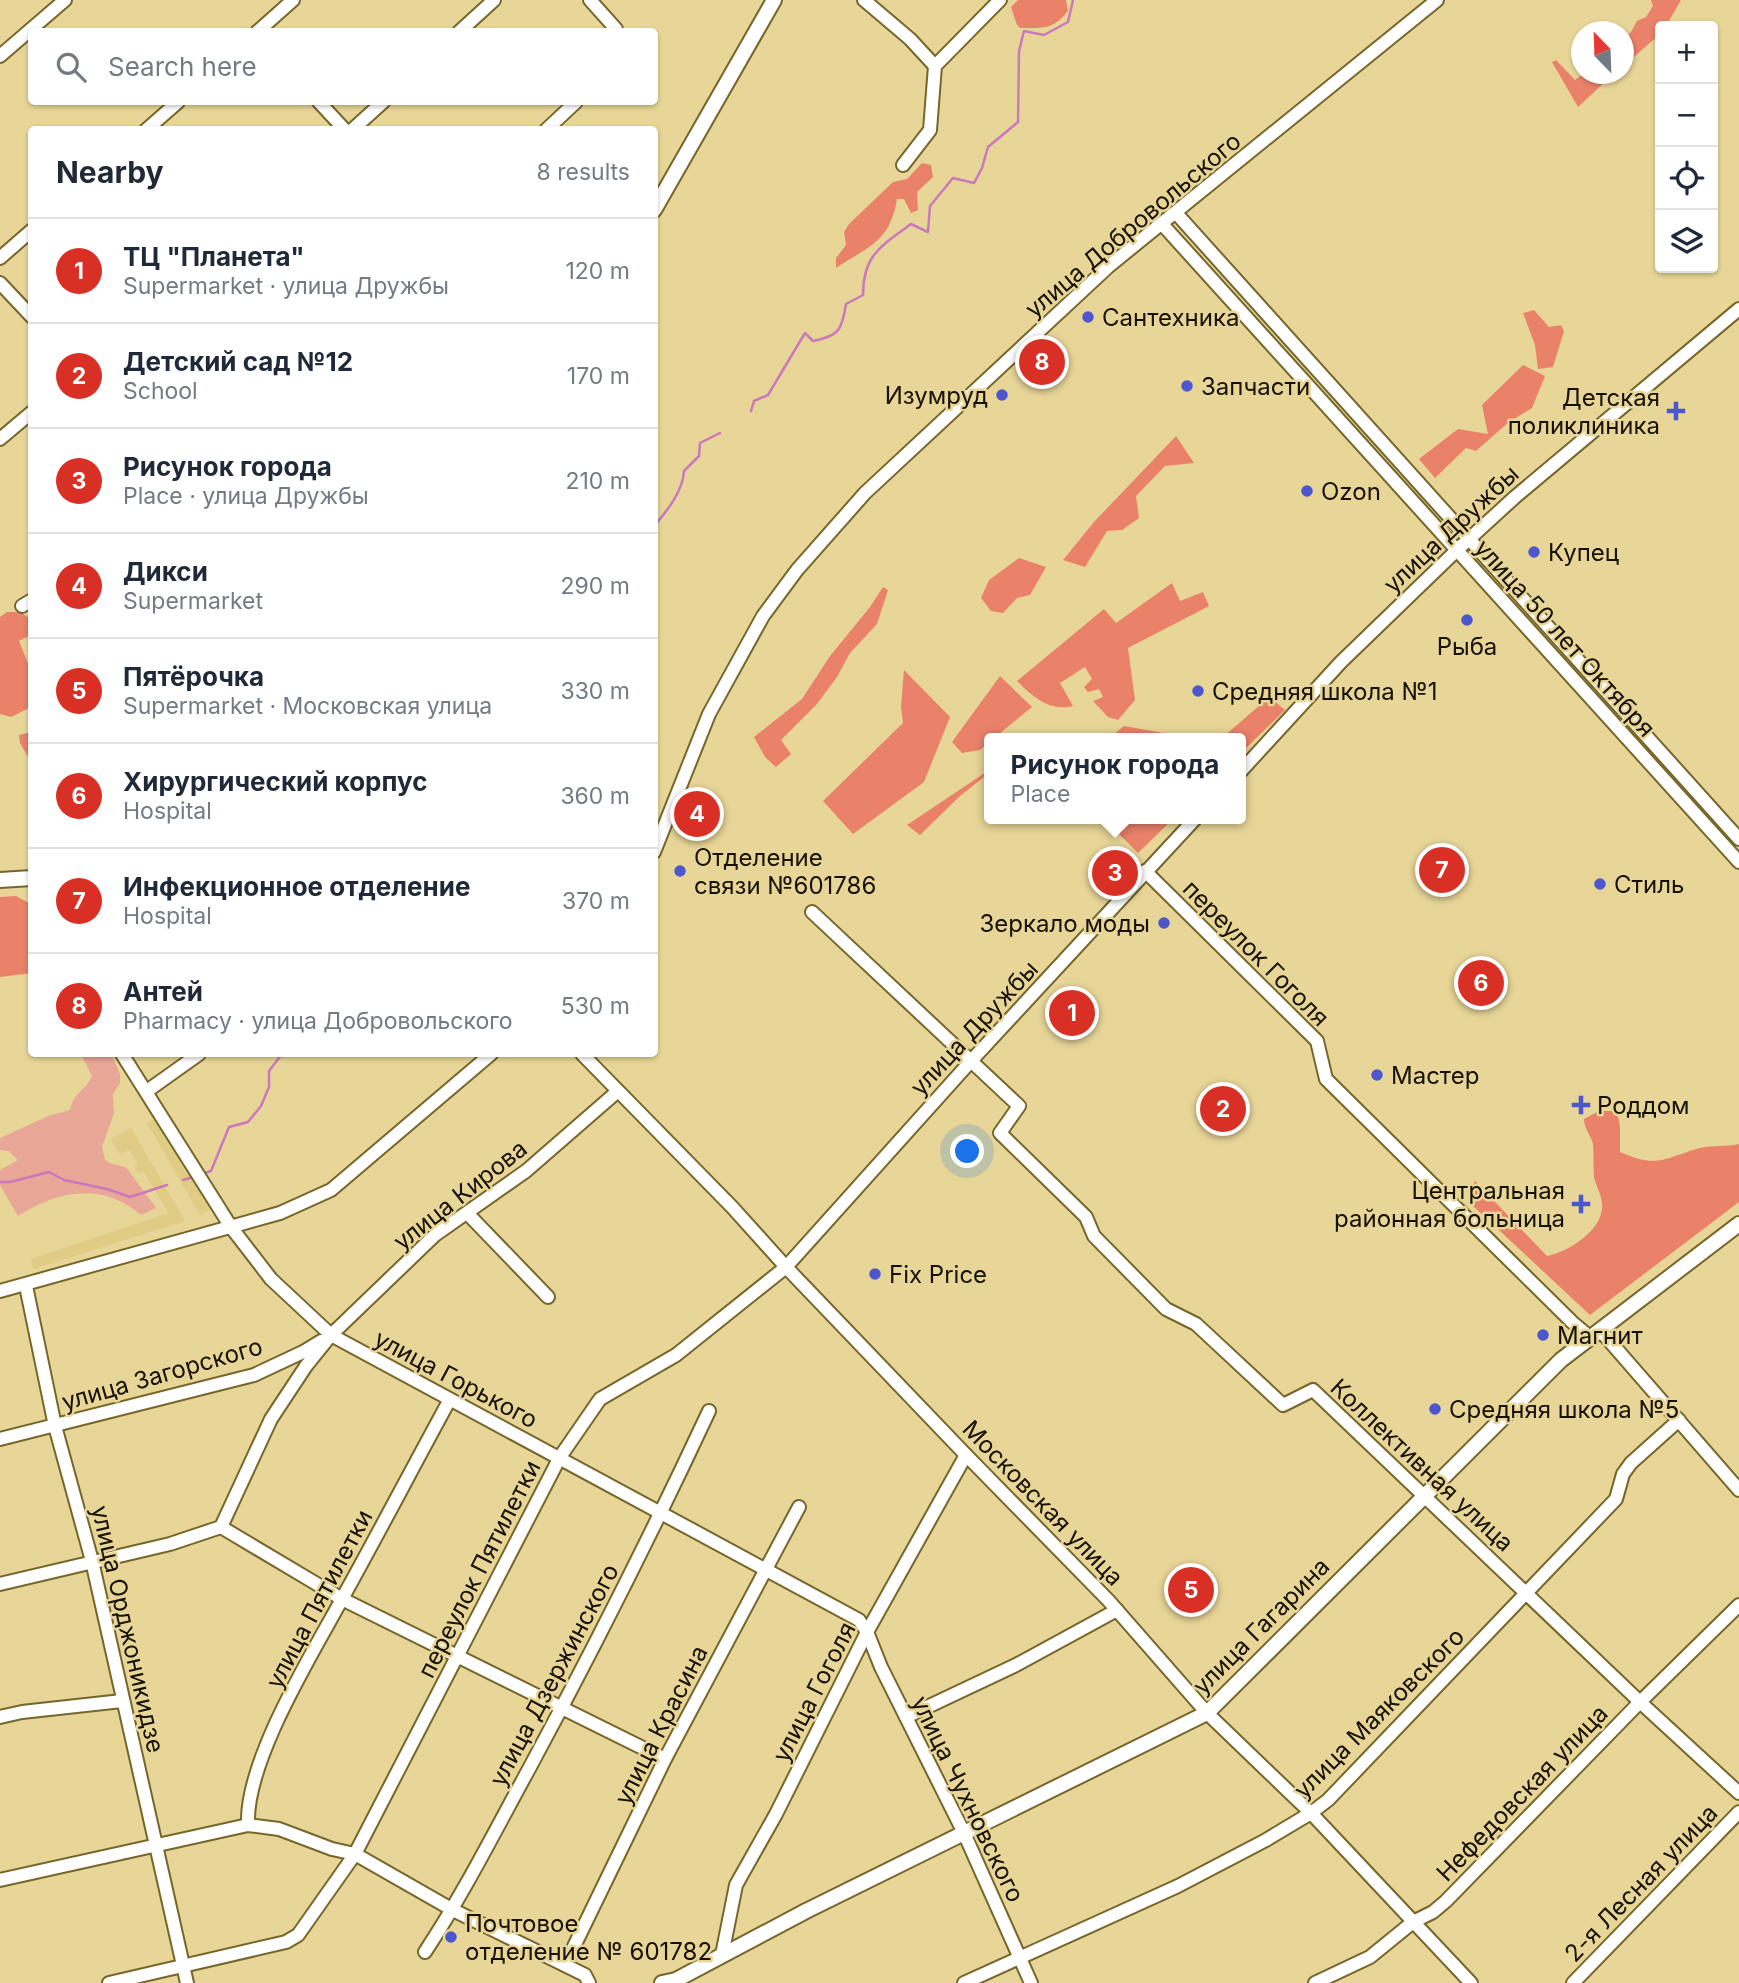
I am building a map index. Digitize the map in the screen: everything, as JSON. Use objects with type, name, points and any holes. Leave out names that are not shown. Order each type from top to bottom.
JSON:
[{"type":"main road","points":[[658,203],[774,0]]},
{"type":"main road","points":[[0,880],[28,878]]},
{"type":"main road","name":"улица Гагарина","points":[[662,1983],[676,1980],[806,1911],[1207,1713],[1561,1360],[1739,1224]]},
{"type":"street","points":[[32,28],[65,0]]},
{"type":"street","points":[[265,28],[293,0]]},
{"type":"street","points":[[463,28],[494,0]]},
{"type":"street","points":[[590,0],[615,28]]},
{"type":"street","points":[[864,0],[910,39],[935,65]]},
{"type":"street","points":[[902,165],[930,130],[935,65],[1000,0]]},
{"type":"street","name":"улица Добровольского","points":[[658,842],[709,714],[763,616],[797,570],[865,493],[1109,266],[1437,0]]},
{"type":"street","points":[[0,55],[28,31]]},
{"type":"street","points":[[151,126],[175,105]]},
{"type":"street","points":[[322,105],[341,126]]},
{"type":"street","points":[[356,126],[380,105]]},
{"type":"street","points":[[550,126],[573,105]]},
{"type":"street","name":"улица 50 лет Октября","points":[[1175,213],[1739,839]]},
{"type":"street","name":"улица 50 лет Октября","points":[[1162,224],[1739,862]]},
{"type":"street","points":[[0,258],[28,234]]},
{"type":"street","points":[[0,283],[28,313]]},
{"type":"street","name":"улица Дружбы","points":[[1246,766],[1341,662],[1514,497],[1739,309]]},
{"type":"street","points":[[0,439],[28,415]]},
{"type":"street","name":"улица Дружбы","points":[[786,1267],[971,1061],[1190,824]]},
{"type":"street","name":"переулок Гоголя","points":[[1145,871],[1317,1041],[1326,1079],[1572,1322],[1596,1334],[1679,1420],[1739,1490]]},
{"type":"street","name":"Коллективная улица","points":[[812,912],[1019,1106],[1000,1133],[1086,1217],[1094,1236],[1166,1309],[1196,1324],[1283,1405],[1313,1390],[1739,1793]]},
{"type":"street","name":"улица Горького","points":[[124,1057],[231,1227],[271,1279],[331,1335],[859,1620],[867,1632]]},
{"type":"street","points":[[147,1091],[195,1057]]},
{"type":"street","points":[[0,1291],[26,1286],[280,1213],[331,1190],[487,1057]]},
{"type":"street","name":"Московская улица","points":[[585,1057],[1117,1610],[1207,1713],[1311,1813],[1471,1983]]},
{"type":"street","name":"улица Кирова","points":[[331,1335],[435,1235],[526,1171],[618,1091]]},
{"type":"street","points":[[467,1213],[548,1297]]},
{"type":"street","name":"переулок Пятилетки","points":[[109,1983],[286,1942],[298,1935],[355,1854],[560,1457],[600,1399],[676,1355],[786,1267]]},
{"type":"street","name":"улица Орджоникидзе","points":[[26,1286],[55,1426],[92,1561],[187,1983]]},
{"type":"street","points":[[0,1584],[170,1544],[221,1527],[271,1419],[306,1366],[331,1335]]},
{"type":"street","name":"улица Загорского","points":[[0,1439],[254,1375],[303,1352],[331,1335]]},
{"type":"street","name":"улица Пятилетки","points":[[248,1825],[248,1811],[262,1756],[301,1672],[449,1401]]},
{"type":"street","name":"улица Дзержинского","points":[[425,1952],[453,1910],[562,1709],[661,1514],[709,1411]]},
{"type":"street","name":"улица Маяковского","points":[[964,1983],[1178,1886],[1266,1840],[1328,1800],[1616,1499],[1623,1474],[1631,1463],[1679,1420]]},
{"type":"street","name":"улица Гоголя","points":[[722,1955],[736,1885],[776,1814],[867,1632],[966,1455]]},
{"type":"street","name":"улица Красина","points":[[565,1965],[665,1759],[799,1507]]},
{"type":"street","points":[[221,1527],[342,1599],[665,1759]]},
{"type":"street","name":"Нефедовская улица","points":[[1315,1983],[1370,1957],[1413,1922],[1433,1912],[1446,1901],[1640,1702],[1739,1605]]},
{"type":"street","points":[[906,1717],[1016,1665],[1117,1610]]},
{"type":"street","name":"улица Чухновского","points":[[867,1632],[881,1667],[964,1833],[1031,1983]]},
{"type":"street","points":[[0,1717],[122,1701]]},
{"type":"street","name":"2-я Лесная улица","points":[[1573,1983],[1739,1812]]},
{"type":"street","points":[[0,1880],[248,1825],[279,1829],[332,1849],[355,1854],[453,1910],[585,1975],[589,1983]]},
{"type":"shaded area","points":[[1018,0],[1066,0],[1068,11],[1047,27],[1020,28],[1011,7]]},
{"type":"shaded area","points":[[1651,0],[1681,0],[1669,21],[1655,21],[1655,38],[1634,57],[1634,26],[1637,21],[1646,17],[1653,6]]},
{"type":"shaded area","points":[[1556,60],[1571,76],[1571,84],[1603,84],[1578,107],[1552,62]]},
{"type":"shaded area","points":[[922,163],[931,165],[933,177],[917,192],[918,210],[911,213],[904,199],[897,199],[894,213],[883,234],[868,248],[836,268],[836,258],[846,245],[844,232],[849,224],[893,182],[907,179]]},
{"type":"shaded area","points":[[1534,310],[1549,327],[1561,325],[1564,331],[1553,367],[1538,369],[1535,345],[1523,313]]},
{"type":"shaded area","points":[[1523,365],[1545,376],[1532,408],[1509,422],[1476,451],[1466,448],[1435,478],[1419,459],[1458,429],[1488,434],[1482,405]]},
{"type":"shaded area","points":[[1176,436],[1194,463],[1165,466],[1136,496],[1139,518],[1122,530],[1107,531],[1085,567],[1063,560],[1094,522]]},
{"type":"shaded area","points":[[1019,558],[1046,567],[1030,595],[1017,598],[1003,613],[991,611],[981,598],[989,580]]},
{"type":"shaded area","points":[[1172,583],[1180,601],[1203,592],[1209,606],[1128,648],[1135,700],[1118,720],[1108,717],[1093,701],[1103,697],[1099,689],[1088,692],[1084,687],[1092,679],[1085,667],[1060,683],[1073,706],[1057,707],[1042,702],[1017,681],[1104,609],[1116,623]]},
{"type":"shaded area","points":[[883,587],[888,590],[877,624],[850,653],[837,677],[817,704],[781,740],[791,754],[776,767],[765,757],[754,737],[802,699],[830,656]]},
{"type":"shaded area","points":[[7,612],[20,612],[28,617],[28,636],[19,641],[28,664],[28,708],[11,717],[0,714],[0,617]]},
{"type":"shaded area","points":[[904,670],[950,717],[924,782],[853,834],[823,801],[903,723],[901,707]]},
{"type":"shaded area","points":[[1000,676],[1032,707],[1000,733],[984,733],[984,746],[980,750],[962,753],[952,742]]},
{"type":"shaded area","points":[[1269,697],[1285,710],[1246,748],[1246,733],[1228,733]]},
{"type":"shaded area","points":[[1124,726],[1163,733],[1115,733]]},
{"type":"shaded area","points":[[28,733],[28,757],[20,743],[19,735]]},
{"type":"shaded area","points":[[984,773],[984,777],[920,835],[907,825]]},
{"type":"shaded area","points":[[1109,824],[1168,824],[1138,853]]},
{"type":"shaded area","points":[[16,896],[28,902],[28,973],[0,977],[0,897]]},
{"type":"shaded area","points":[[82,1057],[112,1057],[120,1074],[120,1083],[113,1094],[114,1113],[102,1147],[105,1160],[126,1167],[156,1208],[141,1215],[111,1198],[80,1193],[49,1200],[18,1216],[0,1185],[0,1170],[18,1160],[9,1151],[0,1150],[0,1138],[48,1116],[70,1110],[74,1099],[92,1076]]},
{"type":"shaded area","points":[[1599,1111],[1617,1111],[1620,1152],[1643,1160],[1661,1160],[1700,1148],[1739,1144],[1739,1202],[1590,1315],[1472,1205],[1468,1197],[1475,1181],[1547,1256],[1575,1244],[1592,1230],[1601,1213],[1602,1203],[1594,1177],[1593,1144],[1584,1119]]},
{"type":"shaded area","points":[[157,1118],[210,1210],[200,1215],[147,1123]]},
{"type":"shaded area","points":[[131,1128],[185,1221],[34,1269],[31,1259],[169,1213],[143,1171],[138,1173],[134,1168],[138,1164],[129,1150],[120,1154],[111,1139]]},
{"type":"waterway","points":[[751,411],[754,401],[768,395],[805,333],[813,341],[829,337],[838,330],[846,304],[863,295],[866,270],[876,253],[911,224],[928,232],[930,206],[953,178],[974,183],[988,147],[1018,122],[1019,51],[1024,31],[1044,35],[1068,22],[1073,0]]},
{"type":"waterway","points":[[658,521],[677,493],[684,471],[699,456],[700,443],[720,433]]},
{"type":"waterway","points":[[202,1174],[211,1171],[229,1127],[248,1122],[261,1106],[269,1087],[269,1071],[280,1057]]},
{"type":"waterway","points":[[0,1182],[49,1172],[64,1180],[130,1197],[167,1185]]},
{"type":"waterway","points":[[183,1180],[193,1177]]},
{"type":"place","name":"Сантехника","points":[[1088,317]]},
{"type":"place","name":"Антей","points":[[1042,362]]},
{"type":"place","name":"Запчасти","points":[[1187,386]]},
{"type":"place","name":"Изумруд","points":[[1002,395]]},
{"type":"place","name":"Детская поликлиника","points":[[1676,411]]},
{"type":"place","name":"Ozon","points":[[1307,491]]},
{"type":"place","name":"Купец","points":[[1534,552]]},
{"type":"place","name":"Рыба","points":[[1467,620]]},
{"type":"place","name":"Средняя школа №1","points":[[1198,691]]},
{"type":"place","name":"Дикси","points":[[697,814]]},
{"type":"place","name":"Инфекционное отделение","points":[[1442,870]]},
{"type":"place","name":"Отделение связи №601786","points":[[680,871]]},
{"type":"place","name":"Рисунок города","points":[[1115,873]]},
{"type":"place","name":"Стиль","points":[[1600,884]]},
{"type":"place","name":"Зеркало моды","points":[[1164,923]]},
{"type":"place","name":"Хирургический корпус","points":[[1481,983]]},
{"type":"place","name":"ТЦ \"Планета\"","points":[[1072,1013]]},
{"type":"place","name":"Мастер","points":[[1377,1075]]},
{"type":"place","name":"Роддом","points":[[1581,1105]]},
{"type":"place","name":"Детский сад №12","points":[[1223,1109]]},
{"type":"place","name":"Центральная районная больница","points":[[1581,1204]]},
{"type":"place","name":"Fix Price","points":[[875,1274]]},
{"type":"place","name":"Магнит","points":[[1543,1335]]},
{"type":"place","name":"Средняя школа №5","points":[[1435,1409]]},
{"type":"place","name":"Пятёрочка","points":[[1191,1590]]},
{"type":"place","name":"Почтовое отделение № 601782","points":[[451,1937]]}]
